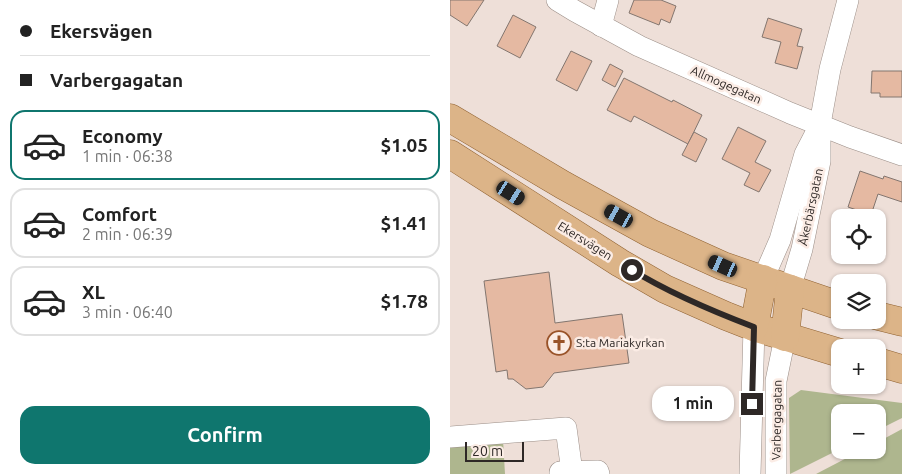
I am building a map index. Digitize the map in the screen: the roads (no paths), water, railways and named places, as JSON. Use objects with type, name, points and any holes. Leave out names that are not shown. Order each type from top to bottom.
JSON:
[{"type":"main road","points":[[450,118],[563,185],[650,233],[723,266],[831,303]]},
{"type":"main road","name":"Ekersvägen","points":[[450,154],[645,278],[706,308],[754,327],[831,350]]},
{"type":"main road","points":[[754,327],[763,279]]},
{"type":"main road","points":[[785,337],[790,289]]},
{"type":"main road","points":[[886,318],[902,322]]},
{"type":"main road","points":[[886,364],[902,368]]},
{"type":"street","name":"Allmogegatan","points":[[556,0],[648,50],[790,113],[902,155]]},
{"type":"street","points":[[601,26],[608,0]]},
{"type":"street","name":"Åkerbärsgatan","points":[[790,289],[802,249],[820,161],[820,124],[830,69],[848,0]]},
{"type":"street","name":"Åkerbärsgatan","points":[[763,279],[780,240],[804,154],[820,124]]},
{"type":"street","name":"Varbergagatan","points":[[750,474],[754,327]]},
{"type":"street","name":"Varbergagatan","points":[[776,474],[776,380],[785,337]]},
{"type":"street","points":[[450,437],[566,428],[564,472],[598,473]]},
{"type":"place","name":"S:ta Mariakyrkan","points":[[559,343]]}]
